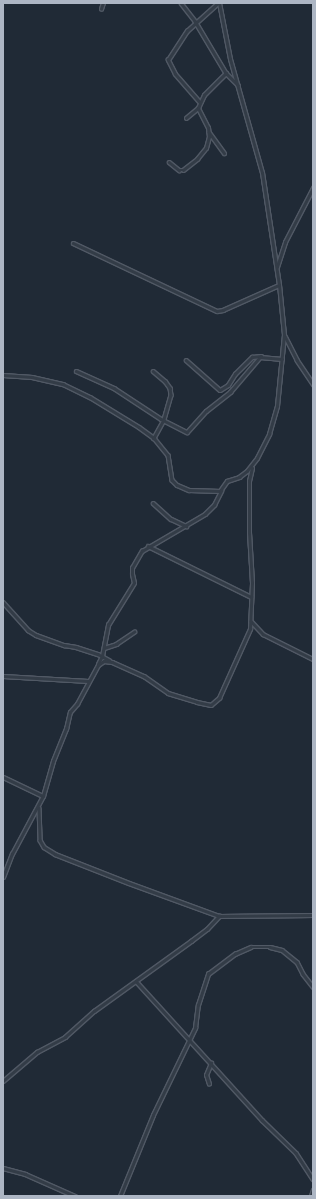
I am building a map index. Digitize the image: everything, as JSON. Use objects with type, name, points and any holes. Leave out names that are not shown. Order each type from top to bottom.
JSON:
[{"type":"street","points":[[101,9],[103,3]]},
{"type":"street","points":[[181,3],[195,22],[226,74],[238,86]]},
{"type":"street","points":[[3,877],[12,854],[39,806],[53,761],[66,729],[69,714],[98,665],[104,648],[108,623],[134,583],[132,568],[142,551],[148,546],[186,526],[211,508],[227,481],[239,477],[252,466],[264,446],[273,423],[279,395],[284,335],[279,285],[262,173],[230,59],[218,3],[195,22],[168,60],[175,74],[200,102]]},
{"type":"street","points":[[186,118],[198,108],[204,95],[226,74]]},
{"type":"street","points":[[198,108],[208,132],[224,153]]},
{"type":"street","points":[[169,162],[179,170],[187,168],[206,148],[208,132]]},
{"type":"street","points":[[276,268],[285,242],[313,188]]},
{"type":"street","points":[[73,243],[218,311],[279,285]]},
{"type":"street","points":[[284,335],[297,360],[313,384]]},
{"type":"street","points":[[186,360],[220,390],[228,385],[252,357],[262,356],[282,359]]},
{"type":"street","points":[[76,371],[114,388],[164,420],[188,432],[206,411],[230,392],[253,364],[262,356]]},
{"type":"street","points":[[153,371],[162,378],[171,391],[169,406],[164,420],[154,438]]},
{"type":"street","points":[[3,375],[32,377],[67,386],[119,414],[154,438],[168,456],[171,479],[175,484],[194,491],[209,490],[217,492],[222,489]]},
{"type":"street","points":[[3,602],[28,630],[36,635],[102,656],[109,661],[141,674],[168,693],[211,705],[216,702],[221,694],[249,634],[252,597],[249,520],[250,478],[252,466]]},
{"type":"street","points":[[153,503],[171,520],[186,526]]},
{"type":"street","points":[[148,546],[252,597]]},
{"type":"street","points":[[250,621],[263,634],[313,659]]},
{"type":"street","points":[[104,648],[116,644],[134,632]]},
{"type":"street","points":[[98,665],[104,661],[109,661]]},
{"type":"street","points":[[3,676],[89,681]]},
{"type":"street","points":[[3,777],[43,796]]},
{"type":"street","points":[[39,806],[40,840],[42,845],[51,852],[140,888],[219,916],[231,914],[313,915]]},
{"type":"street","points":[[3,1081],[37,1052],[65,1037],[94,1011],[207,929],[219,916]]},
{"type":"street","points":[[120,1196],[148,1128],[195,1028],[198,1005],[207,976],[235,954],[251,947],[270,947],[284,951],[298,963],[303,974],[313,987]]},
{"type":"street","points":[[136,981],[262,1120],[296,1153],[313,1179]]},
{"type":"street","points":[[209,1084],[206,1075],[211,1063]]},
{"type":"street","points":[[3,1168],[31,1177],[75,1196]]},
{"type":"street","points":[[311,1196],[313,1190]]}]
